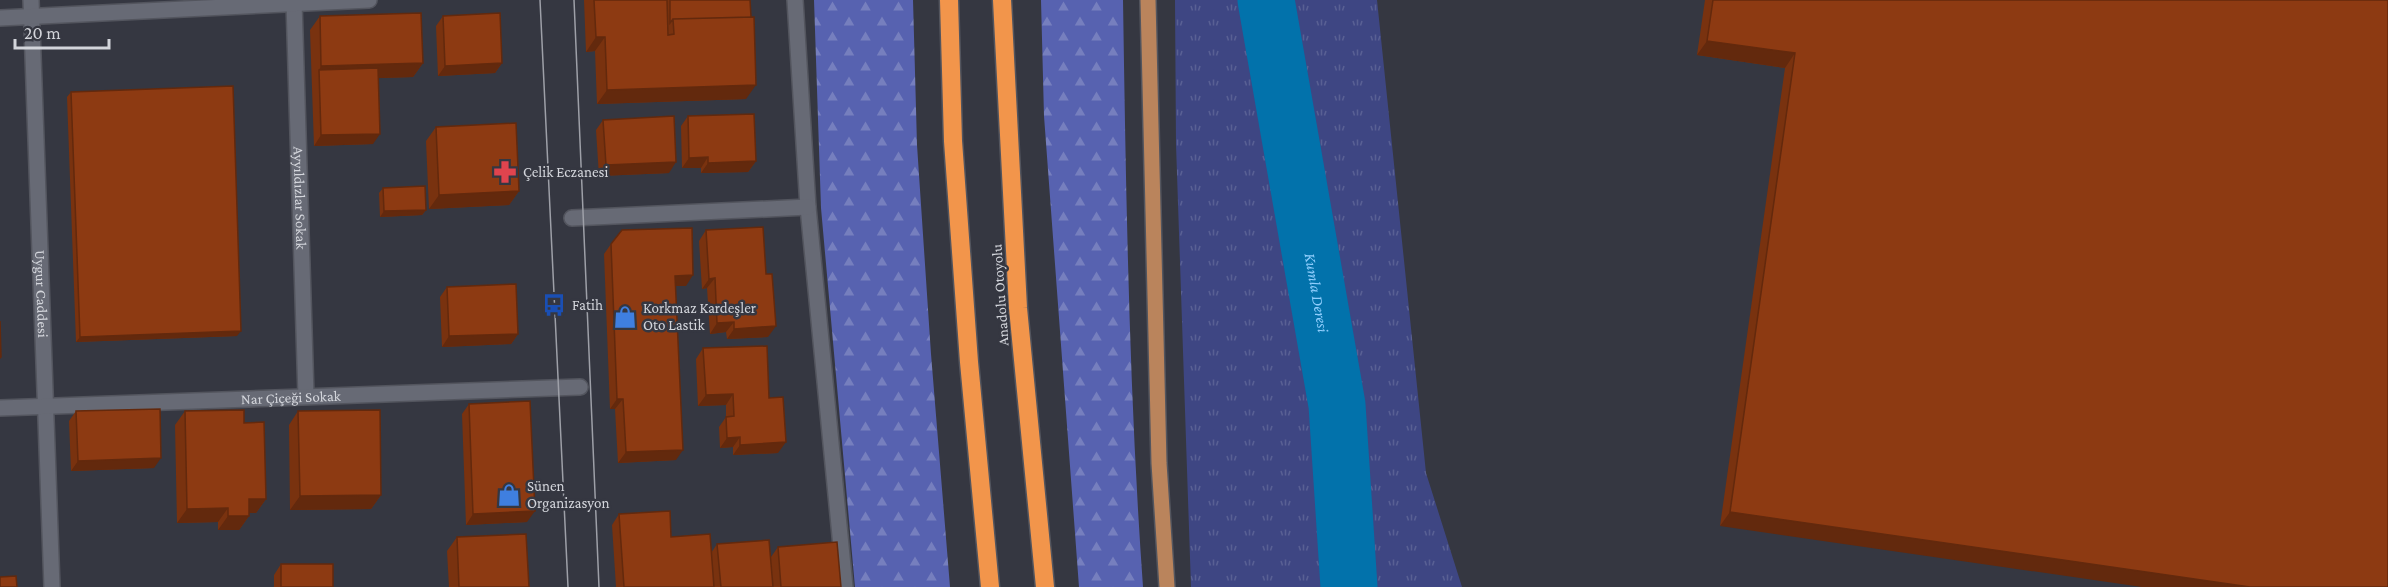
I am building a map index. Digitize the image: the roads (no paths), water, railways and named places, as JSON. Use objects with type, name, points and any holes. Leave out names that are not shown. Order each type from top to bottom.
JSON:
[{"type":"highway","points":[[949,0],[954,153],[969,362],[990,587]]},
{"type":"highway","name":"Anadolu Otoyolu","points":[[1002,0],[1018,308],[1045,587]]},
{"type":"main road","points":[[1148,0],[1160,463],[1167,587]]},
{"type":"street","name":"Uygur Caddesi","points":[[31,0],[52,587]]},
{"type":"street","points":[[0,18],[369,0]]},
{"type":"street","points":[[795,0],[808,207],[845,587]]},
{"type":"street","name":"Ayyıldızlar Sokak","points":[[294,2],[306,396]]},
{"type":"street","points":[[572,218],[808,207]]},
{"type":"street","name":"Nar Çiçeği Sokak","points":[[0,408],[580,387]]},
{"type":"waterway","name":"Kumla Deresi","points":[[1266,0],[1337,405],[1349,587]]},
{"type":"tram line","points":[[540,0],[568,587]]},
{"type":"tram line","points":[[574,0],[599,587]]},
{"type":"place","name":"Çelik Eczanesi","points":[[505,172]]},
{"type":"place","name":"Fatih","points":[[554,305]]},
{"type":"place","name":"Korkmaz Kardeşler Oto Lastik","points":[[625,317]]},
{"type":"place","name":"Sünen Organizasyon","points":[[509,495]]}]
